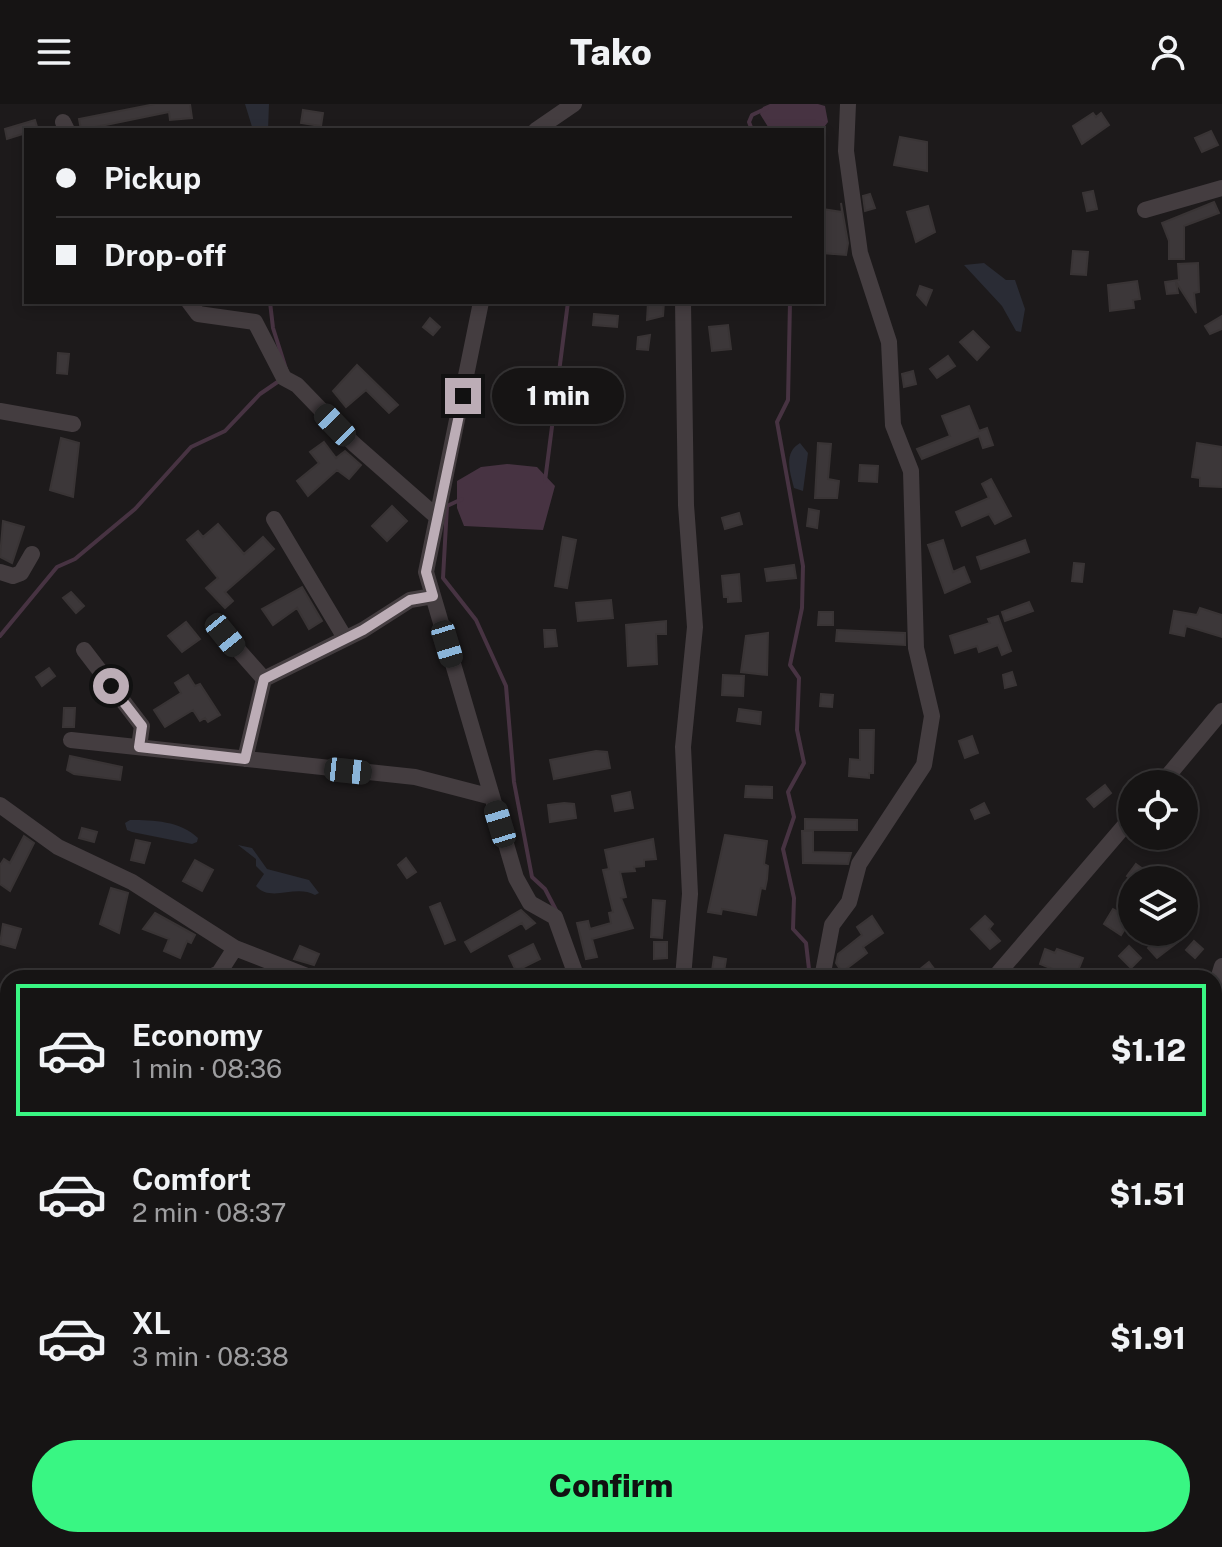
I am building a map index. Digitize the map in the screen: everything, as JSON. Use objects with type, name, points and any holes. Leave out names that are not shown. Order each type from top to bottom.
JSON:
[{"type":"street","points":[[539,128],[574,104]]},
{"type":"street","points":[[824,970],[832,925],[849,902],[859,864],[924,765],[932,716],[916,648],[911,471],[893,425],[889,342],[860,253],[846,151],[848,104]]},
{"type":"street","points":[[1145,210],[1222,188]]},
{"type":"street","points":[[190,304],[198,314],[255,322],[284,378],[297,385],[354,444],[437,517]]},
{"type":"street","points":[[481,304],[426,572],[516,878],[530,903],[555,917],[574,970]]},
{"type":"street","points":[[683,304],[686,505],[695,627],[683,747],[690,894],[684,970]]},
{"type":"street","points":[[0,411],[73,424]]},
{"type":"street","points":[[274,519],[345,638]]},
{"type":"street","points":[[0,572],[13,576],[21,573],[32,554]]},
{"type":"street","points":[[245,759],[264,679],[345,638],[410,600],[433,596]]},
{"type":"street","points":[[225,635],[264,679]]},
{"type":"street","points":[[84,650],[142,726],[139,747]]},
{"type":"street","points":[[1173,770],[1222,711]]},
{"type":"street","points":[[71,740],[415,777],[492,797]]},
{"type":"street","points":[[0,805],[58,847],[132,882],[235,948],[291,970]]},
{"type":"street","points":[[1001,970],[1118,833]]},
{"type":"street","points":[[221,970],[235,948]]},
{"type":"shaded area","points":[[245,104],[269,104],[268,128],[252,128]]},
{"type":"shaded area","points":[[770,104],[818,104],[825,106],[828,122],[824,128],[769,128],[760,114],[763,107]]},
{"type":"shaded area","points":[[984,263],[1006,280],[1015,280],[1025,309],[1021,332],[1016,331],[1002,306],[964,265]]},
{"type":"shaded area","points":[[800,443],[808,453],[803,491],[794,488],[789,463],[791,452]]},
{"type":"shaded area","points":[[507,464],[537,467],[555,486],[543,530],[464,526],[457,508],[457,481],[481,467]]},
{"type":"shaded area","points":[[130,820],[175,825],[191,832],[198,838],[197,842],[192,844],[132,832],[127,830],[125,823]]},
{"type":"shaded area","points":[[238,845],[252,848],[267,869],[309,880],[319,893],[262,891],[256,886],[264,874],[256,866],[256,859]]},
{"type":"building","points":[[155,104],[190,104],[192,118],[170,120],[169,112],[91,128],[81,128],[79,119]]},
{"type":"building","points":[[303,110],[323,113],[321,126],[301,123]]},
{"type":"building","points":[[1093,113],[1096,117],[1101,113],[1109,125],[1082,144],[1073,126]]},
{"type":"building","points":[[35,120],[37,128],[24,128],[24,134],[7,139],[5,129]]},
{"type":"building","points":[[1211,131],[1218,145],[1202,152],[1195,138]]},
{"type":"building","points":[[900,137],[927,142],[927,171],[894,165]]},
{"type":"building","points":[[1093,191],[1097,209],[1087,211],[1083,193]]},
{"type":"building","points":[[870,194],[875,208],[865,211],[863,196]]},
{"type":"building","points":[[1214,202],[1219,213],[1184,226],[1184,259],[1169,259],[1169,241],[1162,223]]},
{"type":"building","points":[[841,203],[848,243],[846,255],[824,253],[824,209],[842,212]]},
{"type":"building","points":[[928,206],[935,232],[916,242],[907,212]]},
{"type":"building","points":[[1073,251],[1088,252],[1086,275],[1071,274]]},
{"type":"building","points":[[1198,263],[1199,292],[1194,293],[1196,313],[1176,282],[1178,293],[1167,294],[1165,282],[1179,280],[1178,264]]},
{"type":"building","points":[[1137,281],[1140,299],[1133,300],[1134,308],[1110,311],[1108,285]]},
{"type":"building","points":[[920,286],[932,290],[926,305],[917,295]]},
{"type":"building","points":[[648,304],[664,304],[663,316],[647,320]]},
{"type":"building","points":[[594,314],[618,316],[617,327],[593,325]]},
{"type":"building","points":[[1222,316],[1222,329],[1210,334],[1205,326]]},
{"type":"building","points":[[430,318],[440,327],[433,335],[423,327]]},
{"type":"building","points":[[728,325],[731,349],[712,351],[709,327]]},
{"type":"building","points":[[973,331],[989,347],[977,360],[960,342]]},
{"type":"building","points":[[650,335],[648,350],[637,349],[638,337]]},
{"type":"building","points":[[58,353],[69,354],[67,374],[57,373]]},
{"type":"building","points":[[948,356],[955,366],[937,378],[930,369]]},
{"type":"building","points":[[357,365],[398,405],[389,413],[366,390],[346,407],[333,391]]},
{"type":"building","points":[[913,371],[916,384],[904,387],[902,374]]},
{"type":"building","points":[[969,406],[979,431],[987,428],[993,445],[983,448],[979,436],[922,459],[917,449],[950,436],[942,416]]},
{"type":"building","points":[[61,438],[79,443],[73,497],[50,490]]},
{"type":"building","points":[[324,442],[336,458],[345,451],[361,465],[349,479],[337,470],[308,496],[297,481],[319,463],[310,452]]},
{"type":"building","points":[[818,443],[831,444],[828,479],[839,481],[837,498],[815,498]]},
{"type":"building","points":[[1197,443],[1222,447],[1222,487],[1200,486],[1200,478],[1192,477]]},
{"type":"building","points":[[860,465],[878,466],[877,482],[859,481]]},
{"type":"building","points":[[991,479],[1011,516],[995,524],[989,514],[962,526],[956,512],[989,498],[982,484]]},
{"type":"building","points":[[392,506],[407,521],[387,541],[372,526]]},
{"type":"building","points":[[809,509],[819,511],[817,528],[807,526]]},
{"type":"building","points":[[739,513],[742,524],[725,529],[722,518]]},
{"type":"building","points":[[3,521],[24,527],[12,563],[0,557]]},
{"type":"building","points":[[218,524],[244,554],[263,537],[274,549],[225,592],[233,601],[225,608],[206,588],[218,578],[187,540],[198,531],[203,537]]},
{"type":"building","points":[[563,537],[576,540],[567,588],[555,586]]},
{"type":"building","points":[[943,540],[953,572],[964,567],[970,582],[945,593],[928,545]]},
{"type":"building","points":[[1025,540],[1029,552],[981,569],[977,557]]},
{"type":"building","points":[[1074,563],[1084,564],[1082,582],[1072,581]]},
{"type":"building","points":[[794,565],[796,578],[767,581],[765,569]]},
{"type":"building","points":[[739,574],[741,601],[728,602],[728,597],[724,597],[722,576]]},
{"type":"building","points":[[302,587],[322,621],[309,629],[297,608],[273,625],[262,609]]},
{"type":"building","points":[[71,592],[84,606],[76,613],[63,598]]},
{"type":"building","points":[[611,600],[613,618],[578,621],[576,603]]},
{"type":"building","points":[[1029,602],[1033,611],[1005,621],[1002,612]]},
{"type":"building","points":[[1200,608],[1222,615],[1222,637],[1186,626],[1184,636],[1170,633],[1174,611],[1197,615]]},
{"type":"building","points":[[819,612],[833,612],[833,625],[818,625]]},
{"type":"building","points":[[998,616],[1011,651],[1002,655],[998,645],[979,652],[977,646],[955,653],[950,636],[990,623],[988,619]]},
{"type":"building","points":[[666,621],[666,634],[656,634],[657,664],[628,666],[626,625]]},
{"type":"building","points":[[186,622],[200,639],[182,652],[168,636]]},
{"type":"building","points":[[544,630],[555,630],[557,646],[545,647]]},
{"type":"building","points":[[837,630],[905,633],[905,645],[836,641]]},
{"type":"building","points":[[768,633],[767,675],[741,672],[746,636]]},
{"type":"building","points":[[49,668],[55,676],[42,686],[36,677]]},
{"type":"building","points":[[1012,672],[1016,685],[1005,688],[1003,675]]},
{"type":"building","points":[[188,675],[195,686],[200,684],[220,715],[208,722],[205,718],[200,721],[193,710],[165,727],[154,710],[181,693],[175,683]]},
{"type":"building","points":[[723,675],[744,676],[743,696],[722,695]]},
{"type":"building","points":[[821,694],[833,695],[832,707],[820,706]]},
{"type":"building","points":[[64,708],[75,708],[74,727],[63,727]]},
{"type":"building","points":[[739,709],[761,712],[760,724],[737,721]]},
{"type":"building","points":[[860,730],[874,730],[873,773],[869,773],[869,778],[849,776],[850,759],[860,760]]},
{"type":"building","points":[[972,736],[978,753],[965,758],[959,741]]},
{"type":"building","points":[[596,751],[607,752],[610,768],[554,779],[550,760]]},
{"type":"building","points":[[70,756],[122,767],[120,780],[74,774],[67,770]]},
{"type":"building","points":[[1105,785],[1111,793],[1094,807],[1087,799]]},
{"type":"building","points":[[746,786],[772,787],[772,798],[745,797]]},
{"type":"building","points":[[630,792],[633,808],[615,811],[612,796]]},
{"type":"building","points":[[984,803],[989,813],[975,819],[971,810]]},
{"type":"building","points":[[574,804],[576,818],[550,822],[548,805]]},
{"type":"building","points":[[805,819],[857,820],[857,830],[805,830]]},
{"type":"building","points":[[82,828],[97,832],[94,842],[79,838]]},
{"type":"building","points":[[802,831],[813,831],[813,852],[851,853],[848,864],[803,863]]},
{"type":"building","points":[[725,835],[767,841],[764,864],[768,866],[767,879],[765,889],[761,888],[756,915],[722,909],[721,914],[708,912]]},
{"type":"building","points":[[24,836],[34,843],[10,891],[0,884],[0,865],[4,859],[10,863]]},
{"type":"building","points":[[653,839],[656,859],[644,860],[644,866],[634,867],[635,871],[620,872],[626,897],[621,898],[633,928],[592,939],[597,957],[586,959],[577,923],[588,921],[590,929],[611,923],[609,913],[613,912],[603,870],[609,869],[605,850]]},
{"type":"building","points":[[136,840],[150,843],[144,863],[131,860]]},
{"type":"building","points":[[406,858],[416,872],[407,878],[398,865]]},
{"type":"building","points":[[195,860],[213,870],[202,891],[183,881]]},
{"type":"building","points":[[111,888],[128,893],[119,933],[100,924]]},
{"type":"building","points":[[653,900],[665,901],[662,938],[651,937]]},
{"type":"building","points":[[440,903],[455,940],[445,944],[430,907]]},
{"type":"building","points":[[1113,909],[1118,912],[1118,933],[1104,924]]},
{"type":"building","points":[[521,910],[535,923],[526,929],[522,923],[471,952],[465,942]]},
{"type":"building","points":[[155,913],[195,935],[191,943],[187,941],[180,958],[164,951],[169,939],[143,929]]},
{"type":"building","points":[[872,916],[883,933],[863,947],[867,953],[841,970],[836,963],[838,954],[862,935],[857,927]]},
{"type":"building","points":[[985,916],[993,924],[989,929],[1000,941],[990,949],[971,929]]},
{"type":"building","points":[[3,924],[21,929],[15,948],[0,944]]},
{"type":"building","points":[[654,942],[667,942],[667,958],[654,959]]},
{"type":"building","points":[[533,944],[540,959],[516,970],[509,956]]},
{"type":"building","points":[[1198,945],[1203,949],[1195,958],[1186,950]]},
{"type":"building","points":[[300,946],[319,954],[314,965],[294,959]]},
{"type":"building","points":[[1129,946],[1141,958],[1131,968],[1119,956]]},
{"type":"building","points":[[1150,946],[1173,946],[1157,958],[1148,948]]},
{"type":"building","points":[[1045,949],[1055,953],[1057,949],[1083,958],[1078,970],[1055,970],[1040,964]]},
{"type":"building","points":[[714,957],[726,959],[724,970],[712,970]]},
{"type":"building","points":[[929,962],[935,970],[919,970]]},
{"type":"waterway","points":[[751,128],[749,122],[752,115],[767,108]]},
{"type":"waterway","points":[[270,304],[273,328],[287,372]]},
{"type":"waterway","points":[[545,481],[568,304]]},
{"type":"waterway","points":[[790,304],[788,400],[777,422],[803,566],[802,608],[790,665],[799,678],[797,730],[804,763],[788,792],[794,817],[783,849],[794,898],[793,929],[806,943],[809,970]]},
{"type":"waterway","points":[[0,636],[57,567],[75,559],[135,509],[191,447],[225,431],[260,394],[279,381]]},
{"type":"waterway","points":[[462,499],[447,506],[443,578],[476,620],[506,686],[514,782],[532,877],[545,889],[557,912]]},
{"type":"route","points":[[111,686],[142,726],[139,747],[245,759],[264,679],[363,630],[410,600],[433,596],[426,572],[463,396]]}]
